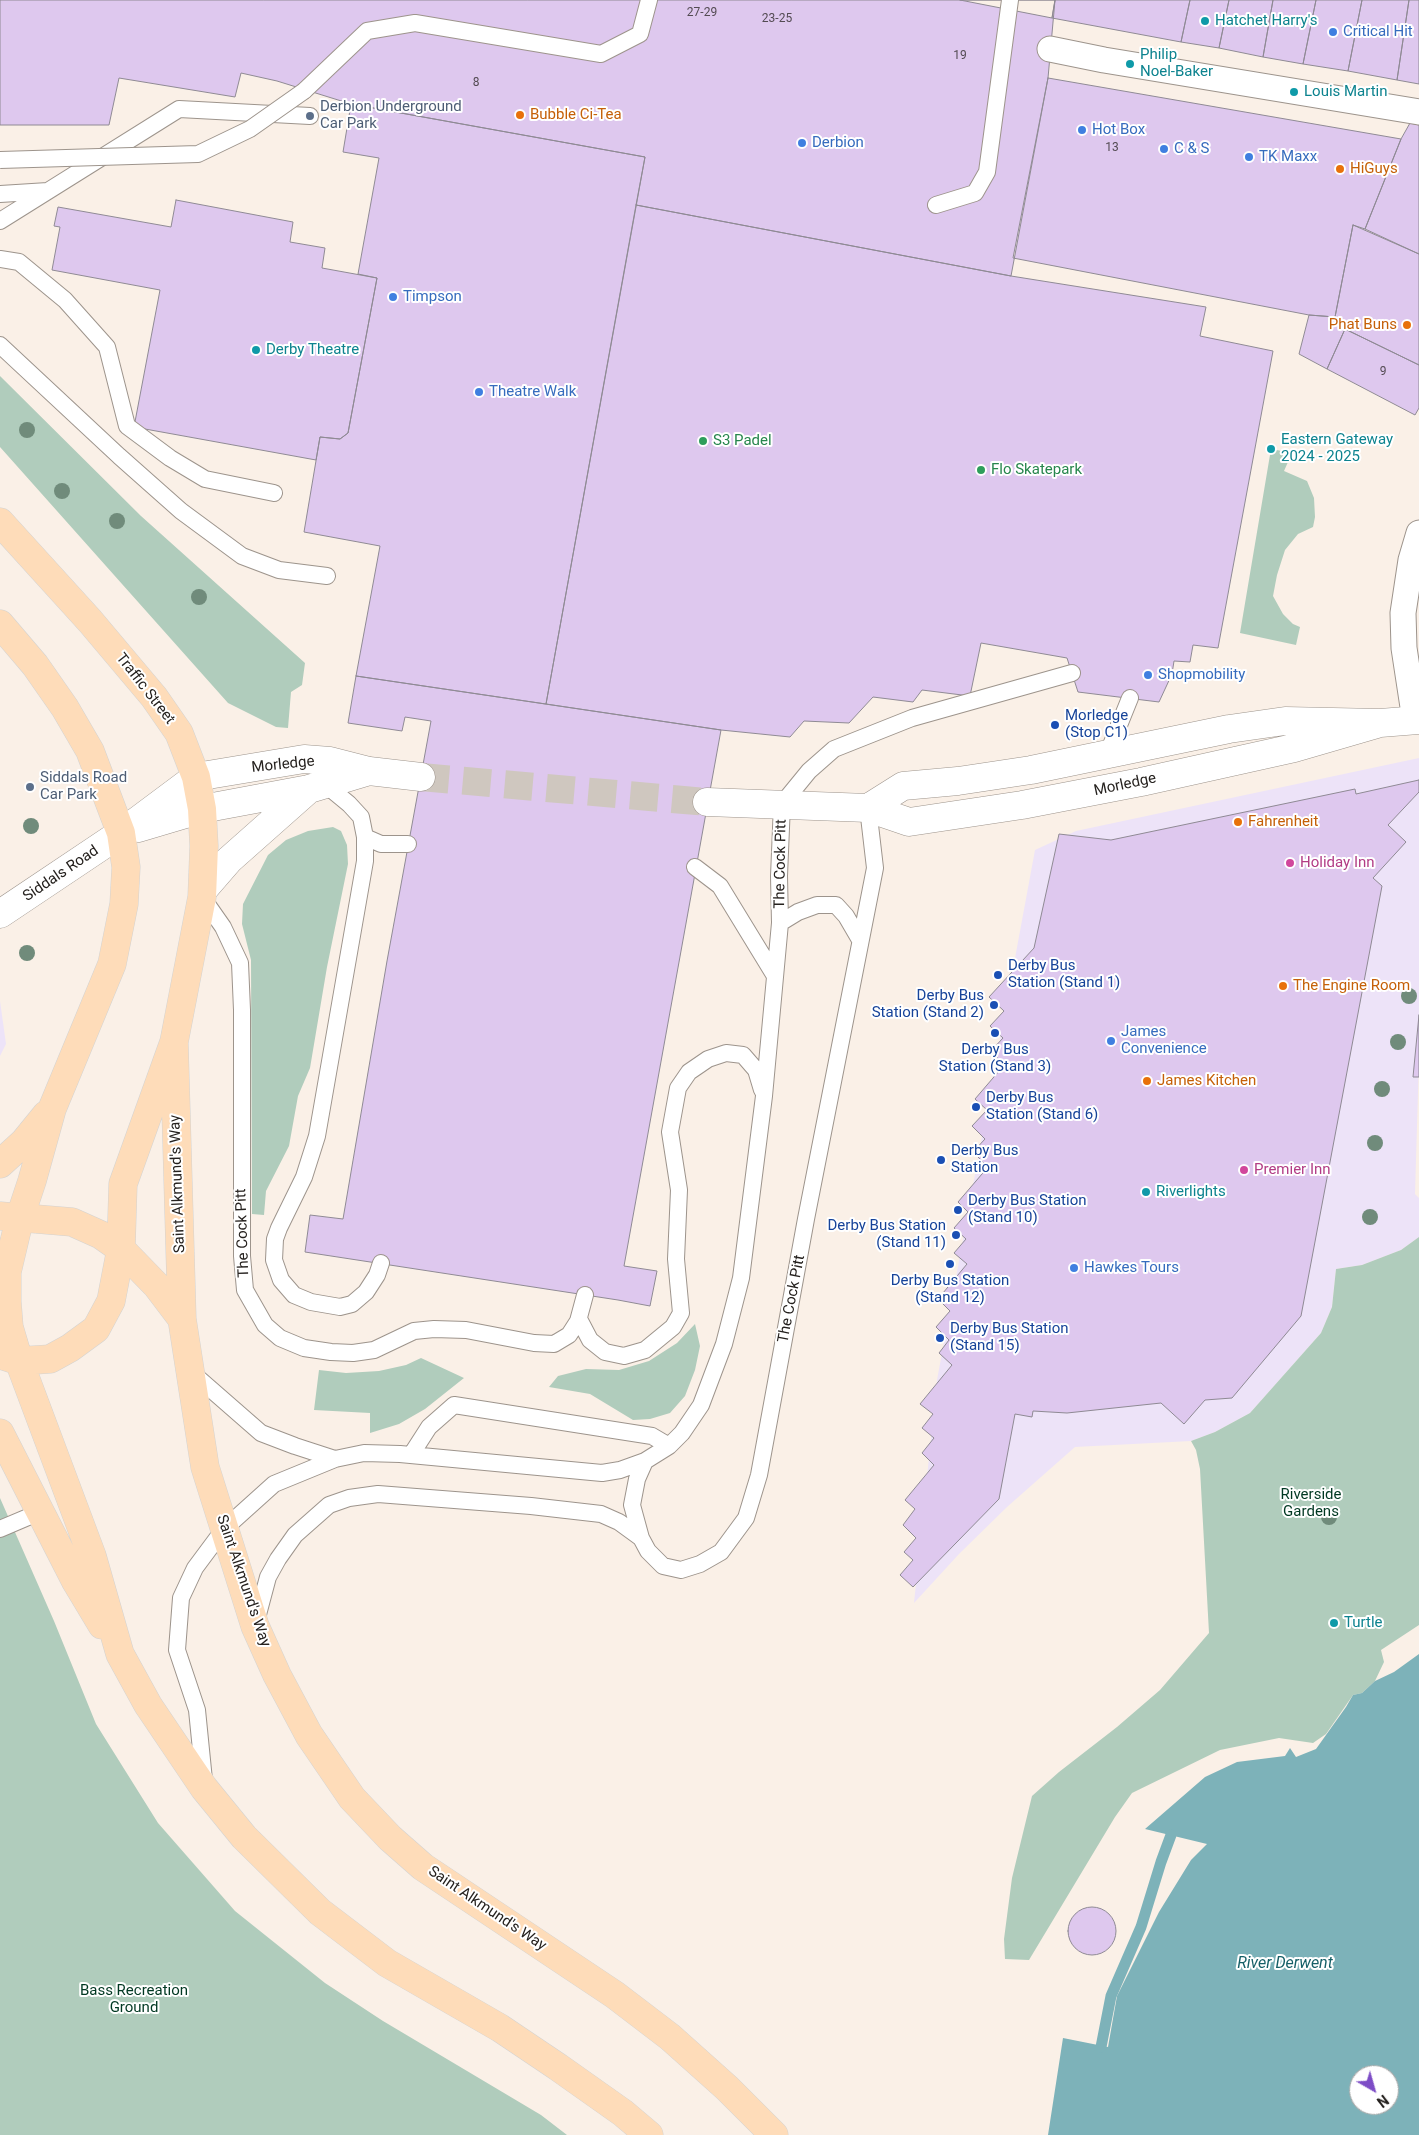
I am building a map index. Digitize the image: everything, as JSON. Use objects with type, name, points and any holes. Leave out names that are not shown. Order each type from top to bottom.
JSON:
[{"type":"main road","name":"Traffic Street","points":[[0,522],[90,621],[160,704],[179,733],[196,777],[202,808],[204,846],[203,893],[174,1042]]},
{"type":"main road","points":[[0,624],[35,665],[65,708],[90,751],[121,833],[126,867],[124,904],[112,964],[52,1109],[32,1181],[10,1216],[6,1302],[9,1327],[9,1358],[92,1556],[120,1654]]},
{"type":"main road","points":[[9,1358],[50,1358],[70,1348],[96,1329],[111,1301],[121,1249],[123,1184],[174,1042]]},
{"type":"main road","name":"Saint Alkmund's Way","points":[[174,1042],[182,1319],[205,1467],[255,1626],[277,1675],[309,1735],[352,1798],[390,1838],[423,1867],[615,1995],[670,2037],[734,2095],[774,2135]]},
{"type":"main road","points":[[0,1164],[24,1142],[52,1109]]},
{"type":"main road","points":[[10,1216],[72,1222],[101,1235],[121,1249],[158,1286],[182,1319]]},
{"type":"main road","points":[[0,1433],[75,1580],[120,1654],[148,1705],[204,1788],[244,1837],[320,1912],[387,1963],[500,2028],[623,2113],[649,2135]]},
{"type":"street","points":[[1050,49],[1104,60],[1419,112]]},
{"type":"street","points":[[1417,720],[1404,648],[1403,613],[1411,560],[1419,533]]},
{"type":"street","name":"Morledge","points":[[868,808],[903,786],[988,776],[1107,755],[1192,735],[1285,721],[1380,723],[1417,720]]},
{"type":"street","name":"Morledge","points":[[707,802],[868,808],[909,822],[1022,805],[1141,782],[1274,753],[1380,723]]},
{"type":"street","name":"Morledge","points":[[196,777],[304,759],[330,761],[369,771],[421,777]]},
{"type":"street","name":"Morledge","points":[[202,808],[318,787],[369,771]]},
{"type":"street","name":"Siddals Road","points":[[0,914],[121,833],[196,777]]},
{"type":"street","points":[[203,893],[229,860],[318,787]]},
{"type":"street","name":"Siddals Road","points":[[121,833],[202,808]]},
{"type":"lane","points":[[0,160],[198,154],[250,129],[304,91],[367,31],[415,23],[601,54],[640,34],[649,0]]},
{"type":"lane","points":[[936,205],[975,193],[987,172],[1010,0]]},
{"type":"lane","points":[[0,221],[51,191],[179,109],[310,116]]},
{"type":"lane","points":[[0,194],[51,191]]},
{"type":"lane","points":[[0,258],[19,262],[66,300],[107,347],[127,426],[170,458],[205,479],[274,493]]},
{"type":"lane","points":[[0,346],[181,511],[242,556],[278,570],[328,576]]},
{"type":"lane","points":[[782,804],[809,770],[834,749],[912,718],[1072,673]]},
{"type":"lane","points":[[1107,755],[1130,698]]},
{"type":"lane","name":"The Cock Pitt","points":[[318,787],[349,804],[361,817],[365,837],[365,862],[317,1136],[304,1177],[275,1239],[274,1260],[281,1280],[294,1295],[311,1302],[340,1306],[352,1304],[366,1292],[377,1276],[381,1263]]},
{"type":"lane","name":"The Cock Pitt","points":[[204,1788],[197,1710],[177,1650],[181,1598],[196,1568],[224,1529],[274,1484],[336,1459],[364,1452],[602,1473],[620,1470],[646,1462],[669,1446],[682,1433],[701,1405],[724,1344],[741,1278],[764,1096],[780,924],[778,876],[782,804]]},
{"type":"lane","name":"The Cock Pitt","points":[[646,1462],[636,1478],[632,1505],[641,1538],[648,1551],[663,1566],[680,1570],[700,1564],[721,1552],[746,1518],[759,1475],[874,868],[874,852],[868,808]]},
{"type":"lane","points":[[365,837],[381,844],[408,844]]},
{"type":"lane","points":[[696,867],[720,886],[775,976]]},
{"type":"lane","name":"The Cock Pitt","points":[[203,893],[223,927],[240,963],[242,1010],[242,1256],[245,1290],[265,1325],[280,1338],[304,1348],[353,1353],[374,1350],[414,1331],[434,1329],[466,1330],[534,1343],[554,1344],[569,1335],[580,1319],[585,1295]]},
{"type":"lane","name":"The Cock Pitt","points":[[780,924],[798,912],[817,905],[836,905],[846,916],[860,940]]},
{"type":"lane","name":"The Cock Pitt","points":[[580,1319],[590,1340],[606,1352],[624,1356],[645,1350],[673,1326],[681,1313],[676,1259],[679,1190],[670,1132],[678,1088],[689,1072],[708,1059],[726,1053],[743,1055],[756,1070],[764,1096]]},
{"type":"lane","points":[[190,1371],[262,1433],[336,1459]]},
{"type":"lane","points":[[411,1455],[429,1427],[454,1406],[652,1436],[669,1446]]},
{"type":"lane","name":"The Cock Pitt","points":[[255,1626],[268,1577],[295,1535],[329,1505],[350,1498],[378,1494],[531,1506],[600,1514],[619,1522],[641,1538]]},
{"type":"lane","points":[[0,1529],[40,1512]]},
{"type":"shaded area","name":"Riverlights","points":[[1419,758],[1419,1058],[1415,1194],[1419,1198],[1419,1237],[1401,1250],[1362,1265],[1336,1269],[1332,1307],[1321,1333],[1250,1413],[1215,1432],[1191,1441],[1075,1447],[1007,1507],[959,1554],[914,1603],[937,1380],[1035,850],[1076,831]]},
{"type":"shaded area","points":[[0,1001],[6,1044],[0,1056]]},
{"type":"green space","points":[[0,376],[141,516],[305,663],[302,685],[291,692],[288,728],[276,727],[228,703],[0,447]]},
{"type":"green space","points":[[1271,449],[1282,451],[1288,462],[1284,471],[1307,481],[1314,498],[1315,517],[1313,527],[1298,534],[1285,550],[1273,596],[1283,614],[1293,624],[1300,627],[1296,645],[1240,633]]},
{"type":"green space","points":[[333,827],[341,831],[347,845],[348,864],[327,967],[310,1068],[298,1096],[289,1146],[266,1191],[264,1215],[252,1214],[251,960],[242,924],[243,904],[268,855],[286,840],[308,831]]},
{"type":"green space","name":"Riverside Gardens","points":[[1419,1237],[1419,1625],[1381,1650],[1384,1662],[1375,1681],[1362,1693],[1353,1695],[1326,1734],[1313,1743],[1279,1738],[1220,1750],[1132,1793],[1115,1817],[1029,1960],[1005,1959],[1004,1939],[1012,1878],[1032,1796],[1160,1690],[1209,1633],[1200,1469],[1196,1450],[1191,1441],[1215,1432],[1250,1413],[1321,1333],[1332,1307],[1336,1269],[1362,1265],[1401,1250]]},
{"type":"green space","points":[[695,1324],[700,1346],[695,1370],[685,1396],[670,1413],[650,1419],[633,1420],[590,1394],[549,1387],[558,1376],[586,1369],[619,1370],[649,1361],[677,1343]]},
{"type":"green space","points":[[421,1358],[464,1378],[425,1409],[399,1424],[370,1433],[370,1413],[314,1410],[319,1370],[346,1373],[379,1371],[406,1365]]},
{"type":"green space","name":"Bass Recreation Ground","points":[[0,1498],[54,1621],[96,1724],[158,1823],[235,1911],[325,1983],[383,2021],[541,2115],[567,2135],[0,2135]]},
{"type":"water","name":"River Derwent","points":[[1419,1654],[1419,2135],[1048,2135],[1063,2038],[1108,2047],[1117,1996],[1159,1912],[1191,1860],[1207,1844],[1145,1829],[1205,1777],[1237,1762],[1285,1756],[1290,1748],[1296,1757],[1316,1749],[1353,1695],[1362,1693],[1375,1681],[1394,1672]]},
{"type":"building","name":"Derbion","points":[[0,0],[1055,0],[1048,78],[1011,276],[636,205],[645,157],[351,104],[277,81],[241,73],[235,97],[119,78],[109,125],[0,125]]},
{"type":"building","points":[[960,0],[1055,0],[1052,18]]},
{"type":"building","points":[[1055,0],[1190,0],[1181,42],[1052,18]]},
{"type":"building","name":"Hatchet Harry's","points":[[1190,0],[1229,0],[1219,48],[1181,42]]},
{"type":"building","points":[[1229,0],[1273,0],[1263,57],[1219,48]]},
{"type":"building","points":[[1273,0],[1316,0],[1303,64],[1263,57]]},
{"type":"building","name":"Critical Hit","points":[[1316,0],[1362,0],[1348,71],[1303,64]]},
{"type":"building","points":[[1362,0],[1409,0],[1397,80],[1348,71]]},
{"type":"building","points":[[1409,0],[1419,0],[1419,84],[1397,80]]},
{"type":"building","points":[[1048,78],[1401,139],[1365,229],[1353,225],[1335,317],[1309,315],[1013,258]]},
{"type":"building","name":"Theatre Walk","points":[[351,104],[645,157],[546,704],[356,676],[380,546],[304,532],[320,437],[340,439],[348,433],[377,278],[358,274],[379,158],[343,152]]},
{"type":"building","points":[[1410,123],[1419,125],[1419,254],[1365,229],[1401,139]]},
{"type":"building","name":"Derby Theatre","points":[[176,200],[293,222],[290,242],[325,248],[322,268],[377,278],[348,433],[340,439],[320,437],[316,460],[134,427],[160,290],[52,270],[60,227],[54,226],[58,207],[171,227]]},
{"type":"building","points":[[636,205],[1011,276],[1206,307],[1200,336],[1273,351],[1218,648],[1193,645],[1190,662],[1174,661],[1172,674],[1159,702],[1078,692],[1067,658],[981,643],[970,696],[922,690],[913,702],[873,697],[849,723],[804,721],[790,737],[721,730],[546,704]]},
{"type":"building","points":[[1353,225],[1419,254],[1419,365],[1345,329],[1327,369],[1299,354],[1309,315],[1335,317]]},
{"type":"building","points":[[1345,329],[1419,365],[1419,408],[1415,415],[1327,369]]},
{"type":"building","points":[[356,676],[721,730],[624,1266],[657,1271],[650,1306],[305,1252],[310,1215],[343,1219],[387,961],[431,721],[405,717],[402,731],[348,723]]},
{"type":"building","name":"Riverlights","points":[[1419,780],[1419,792],[1388,825],[1406,842],[1373,878],[1382,886],[1301,1316],[1232,1398],[1205,1400],[1184,1424],[1161,1403],[1067,1413],[1033,1411],[1032,1417],[1015,1414],[999,1499],[913,1587],[900,1575],[913,1560],[904,1552],[916,1538],[903,1525],[915,1509],[905,1500],[934,1465],[922,1453],[934,1438],[922,1428],[933,1414],[920,1404],[952,1365],[939,1353],[949,1340],[936,1327],[950,1311],[938,1299],[967,1264],[954,1253],[966,1239],[954,1228],[968,1212],[958,1202],[988,1167],[973,1152],[985,1139],[972,1126],[987,1110],[975,1099],[1005,1064],[990,1052],[1003,1038],[990,1026],[1004,1011],[989,997],[1034,948],[1059,834],[1111,840],[1355,789],[1356,794]]},
{"type":"building","points":[[1419,1015],[1419,1077],[1413,1077]]},
{"type":"building","points":[[1087,1907],[1097,1907],[1106,1911],[1112,1917],[1116,1931],[1112,1945],[1106,1951],[1097,1955],[1087,1955],[1078,1951],[1072,1945],[1068,1936],[1068,1926],[1072,1917],[1078,1911]]},
{"type":"waterway","points":[[1101,2047],[1111,1996],[1141,1927],[1171,1835]]},
{"type":"tunnel","points":[[421,777],[707,802]]},
{"type":"place","name":"Hatchet Harry's","points":[[1205,21]]},
{"type":"place","name":"Critical Hit","points":[[1333,32]]},
{"type":"place","name":"Philip Noel-Baker","points":[[1130,64]]},
{"type":"place","name":"Louis Martin","points":[[1294,92]]},
{"type":"place","name":"Bubble Ci-Tea","points":[[520,115]]},
{"type":"place","name":"Derbion Underground Car Park","points":[[310,116]]},
{"type":"place","name":"Hot Box","points":[[1082,130]]},
{"type":"place","name":"Derbion","points":[[802,143]]},
{"type":"place","name":"C & S","points":[[1164,149]]},
{"type":"place","name":"TK Maxx","points":[[1249,157]]},
{"type":"place","name":"HiGuys","points":[[1340,169]]},
{"type":"place","name":"Timpson","points":[[393,297]]},
{"type":"place","name":"Phat Buns","points":[[1407,325]]},
{"type":"place","name":"Derby Theatre","points":[[256,350]]},
{"type":"place","name":"Theatre Walk","points":[[479,392]]},
{"type":"place","name":"S3 Padel","points":[[703,441]]},
{"type":"place","name":"Eastern Gateway 2024 - 2025","points":[[1271,449]]},
{"type":"place","name":"Flo Skatepark","points":[[981,470]]},
{"type":"place","name":"Shopmobility","points":[[1148,675]]},
{"type":"place","name":"Morledge (Stop C1)","points":[[1055,725]]},
{"type":"place","name":"Siddals Road Car Park","points":[[30,787]]},
{"type":"place","name":"Fahrenheit","points":[[1238,822]]},
{"type":"place","name":"Holiday Inn","points":[[1290,863]]},
{"type":"place","name":"Derby Bus Station (Stand 1)","points":[[998,975]]},
{"type":"place","name":"The Engine Room","points":[[1283,986]]},
{"type":"place","name":"Derby Bus Station (Stand 2)","points":[[994,1005]]},
{"type":"place","name":"Derby Bus Station (Stand 3)","points":[[995,1033]]},
{"type":"place","name":"James Convenience","points":[[1111,1041]]},
{"type":"place","name":"James Kitchen","points":[[1147,1081]]},
{"type":"place","name":"Derby Bus Station (Stand 6)","points":[[976,1107]]},
{"type":"place","name":"Derby Bus Station","points":[[941,1160]]},
{"type":"place","name":"Premier Inn","points":[[1244,1170]]},
{"type":"place","name":"Riverlights","points":[[1146,1192]]},
{"type":"place","name":"Derby Bus Station (Stand 10)","points":[[958,1210]]},
{"type":"place","name":"Derby Bus Station (Stand 11)","points":[[956,1235]]},
{"type":"place","name":"Derby Bus Station (Stand 12)","points":[[950,1264]]},
{"type":"place","name":"Hawkes Tours","points":[[1074,1268]]},
{"type":"place","name":"Derby Bus Station (Stand 15)","points":[[940,1338]]},
{"type":"place","name":"Turtle","points":[[1334,1623]]}]
